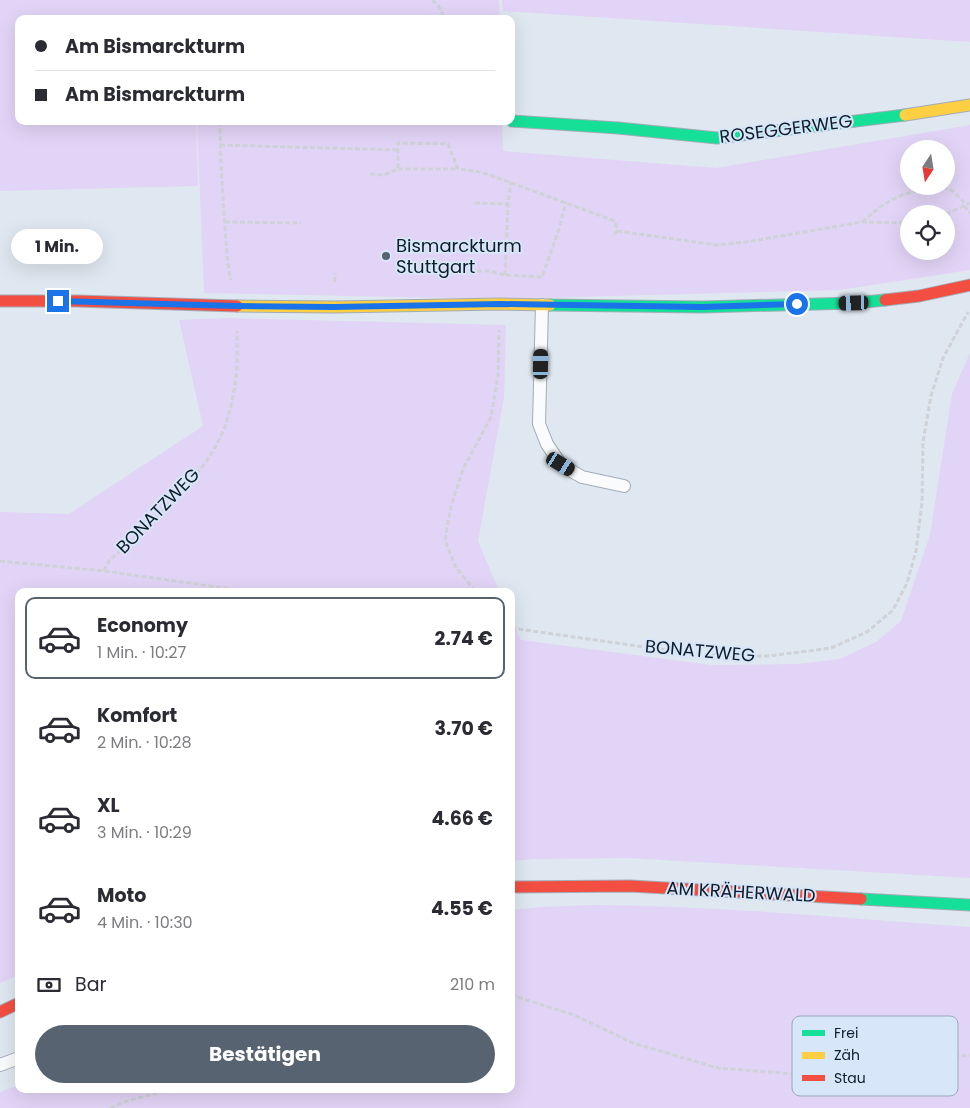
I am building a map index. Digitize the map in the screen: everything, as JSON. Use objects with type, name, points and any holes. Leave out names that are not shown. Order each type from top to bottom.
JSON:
[{"type":"street","name":"ROSEGGERWEG","points":[[515,121],[618,128],[717,138],[970,105]]},
{"type":"street","points":[[0,301],[334,307],[500,304],[702,307],[854,303],[919,296],[970,285]]},
{"type":"street","name":"AM KRÄHERWALD","points":[[515,887],[630,886],[970,906]]},
{"type":"street","points":[[0,1012],[15,1005]]},
{"type":"lane","points":[[542,304],[539,424],[547,444],[561,464],[582,478],[624,486]]},
{"type":"lane","points":[[0,1065],[15,1059]]},
{"type":"path","points":[[432,0],[437,4],[443,15]]},
{"type":"path","name":"BONATZWEG","points":[[104,572],[109,561],[171,503],[195,475],[218,442],[228,416],[236,375],[236,306],[228,268],[220,125]]},
{"type":"path","points":[[398,169],[398,143],[448,144],[458,169]]},
{"type":"path","points":[[220,145],[398,150]]},
{"type":"path","points":[[370,174],[384,174],[398,169],[458,169],[475,171],[511,182],[614,221],[617,231]]},
{"type":"path","points":[[505,275],[508,204],[511,182]]},
{"type":"path","points":[[862,222],[879,207],[892,199],[915,191],[936,187],[946,188],[956,193],[967,205],[970,213]]},
{"type":"path","points":[[462,271],[490,271],[505,275],[542,276],[559,229],[566,202]]},
{"type":"path","points":[[475,203],[508,204]]},
{"type":"path","points":[[955,210],[967,205]]},
{"type":"path","points":[[225,222],[301,223]]},
{"type":"path","points":[[617,231],[717,245],[746,242],[862,222],[900,224]]},
{"type":"path","points":[[613,237],[617,231]]},
{"type":"path","points":[[335,273],[335,283]]},
{"type":"path","points":[[473,588],[455,566],[445,540],[451,506],[463,469],[491,417],[498,376],[500,304]]},
{"type":"path","name":"BONATZWEG","points":[[515,629],[686,653],[730,656],[769,656],[831,648],[866,632],[892,610],[907,583],[916,550],[922,502],[923,442],[931,396],[943,358],[970,310]]},
{"type":"path","name":"BONATZWEG","points":[[0,561],[104,572],[224,588]]},
{"type":"path","points":[[515,996],[574,1015],[633,1043],[718,1068],[792,1074]]},
{"type":"path","points":[[110,1108],[156,1093]]},
{"type":"shaded area","points":[[0,0],[499,0],[500,15],[193,15],[193,11],[192,15],[15,15],[15,125],[196,125],[198,186],[0,191]]},
{"type":"shaded area","points":[[502,0],[970,0],[970,42],[503,11]]},
{"type":"shaded area","points":[[197,125],[502,125],[503,151],[716,168],[970,125],[970,270],[840,290],[494,299],[204,293]]},
{"type":"shaded area","points":[[225,318],[506,325],[504,397],[478,541],[498,588],[15,588],[15,977],[0,983],[0,512],[69,514],[203,426],[179,320]]},
{"type":"shaded area","points":[[970,353],[970,878],[630,858],[515,861],[515,627],[521,640],[711,665],[798,664],[840,659],[876,642],[901,621],[930,535],[952,394]]},
{"type":"shaded area","points":[[595,905],[736,910],[970,927],[970,1108],[0,1108],[0,1092],[15,1086],[15,1093],[515,1093],[515,910]]},
{"type":"traffic: fast","points":[[515,121],[618,128],[717,138],[905,115]]},
{"type":"traffic: fast","points":[[550,305],[702,307],[854,303],[885,300]]},
{"type":"traffic: fast","points":[[861,899],[970,905]]},
{"type":"traffic: slow","points":[[905,115],[970,105]]},
{"type":"traffic: slow","points":[[237,306],[550,305]]},
{"type":"traffic: jam","points":[[885,300],[919,296],[970,285]]},
{"type":"traffic: jam","points":[[0,301],[77,301],[237,306]]},
{"type":"traffic: jam","points":[[515,887],[630,886],[861,899]]},
{"type":"traffic: jam","points":[[0,1012],[15,1005]]},
{"type":"place","name":"Bismarckturm Stuttgart","points":[[386,256]]},
{"type":"route","points":[[58,301],[334,307],[514,304],[702,307],[797,304]]}]
